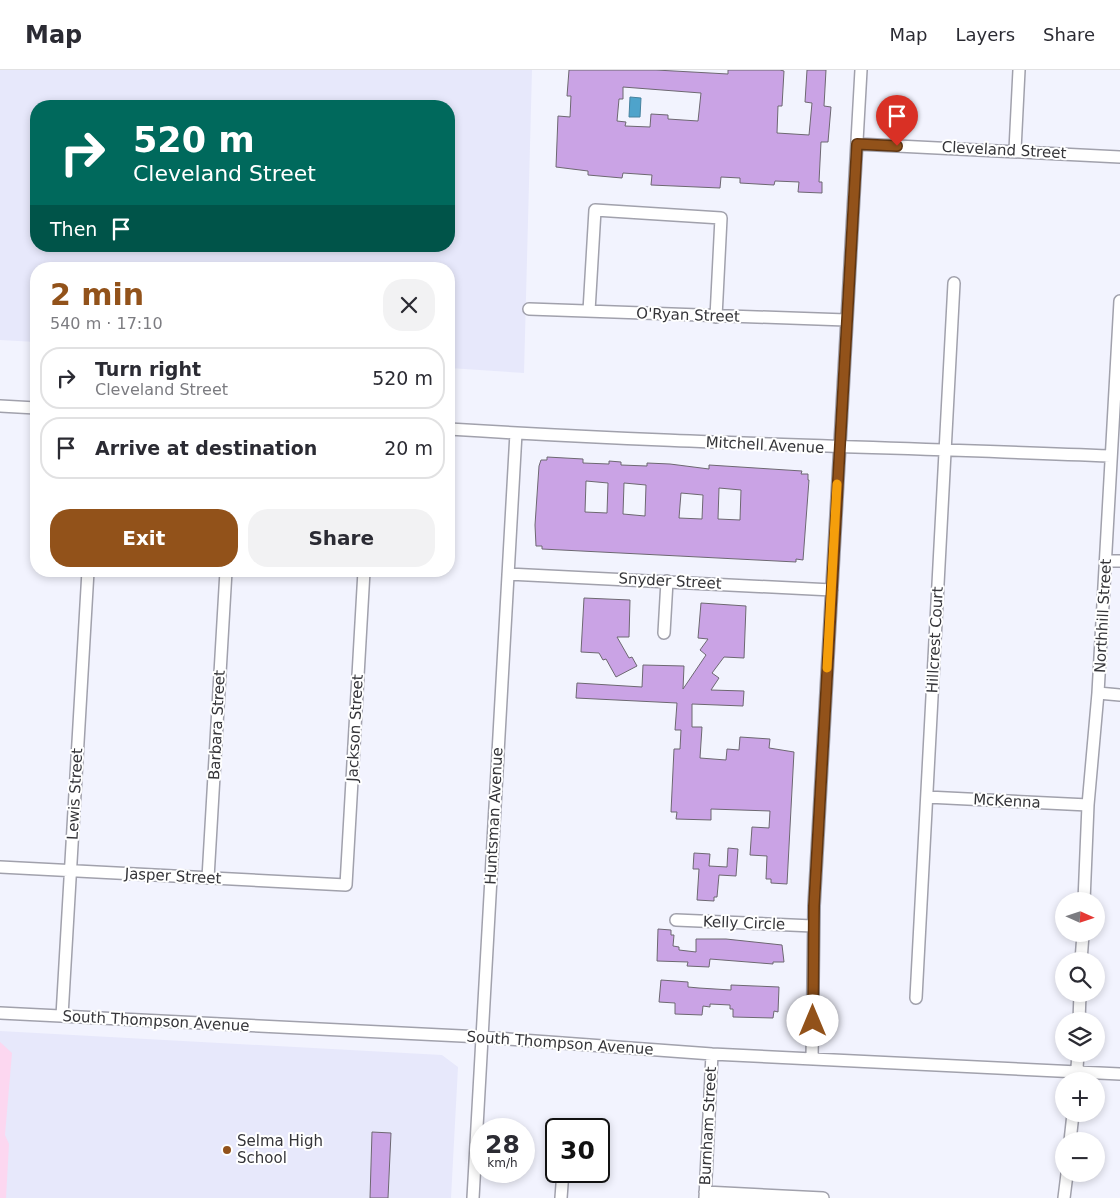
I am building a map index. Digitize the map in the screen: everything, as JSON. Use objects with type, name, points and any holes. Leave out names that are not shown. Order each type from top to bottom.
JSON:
[{"type":"street","points":[[812,1060],[813,926],[861,70]]},
{"type":"street","points":[[1015,150],[1019,70]]},
{"type":"street","name":"Cleveland Street","points":[[857,144],[1015,150],[1120,157]]},
{"type":"street","points":[[589,311],[594,210],[721,218],[716,317]]},
{"type":"street","name":"Hillcrest Court","points":[[916,998],[954,283]]},
{"type":"street","name":"Northhill Street","points":[[1084,892],[1088,805],[1098,694],[1120,301]]},
{"type":"street","name":"O'Ryan Street","points":[[529,309],[716,317],[846,320]]},
{"type":"street","points":[[0,406],[30,408]]},
{"type":"street","name":"Mitchell Avenue","points":[[455,429],[839,448],[945,449],[1111,456]]},
{"type":"street","name":"Huntsman Avenue","points":[[473,1198],[516,433]]},
{"type":"street","points":[[1106,561],[1120,562]]},
{"type":"street","name":"Snyder Street","points":[[508,574],[832,590]]},
{"type":"street","name":"Lewis Street","points":[[62,1016],[88,577]]},
{"type":"street","name":"Barbara Street","points":[[208,878],[226,577]]},
{"type":"street","name":"Jackson Street","points":[[346,885],[364,577]]},
{"type":"street","points":[[664,633],[667,581]]},
{"type":"street","points":[[1098,694],[1120,695]]},
{"type":"street","name":"McKenna","points":[[927,797],[1088,805]]},
{"type":"street","name":"Jasper Street","points":[[0,867],[346,885]]},
{"type":"street","name":"Kelly Circle","points":[[676,920],[813,926]]},
{"type":"street","name":"South Thompson Avenue","points":[[0,1013],[482,1037],[712,1054],[1055,1076]]},
{"type":"street","name":"Burnham Street","points":[[705,1195],[712,1054]]},
{"type":"street","name":"South Thompson Avenue","points":[[1105,1075],[1120,1074]]},
{"type":"street","points":[[1064,1198],[1066,1182]]},
{"type":"street","points":[[561,1198],[562,1183]]},
{"type":"street","points":[[705,1195],[823,1198]]},
{"type":"shaded area","points":[[0,70],[532,70],[524,373],[455,368],[455,262],[30,262],[30,342],[0,340]]},
{"type":"shaded area","name":"Selma High School","points":[[0,1031],[442,1055],[458,1067],[451,1198],[0,1198]]},
{"type":"shaded area","points":[[0,1042],[12,1053],[5,1135],[9,1144],[6,1198],[0,1198]]},
{"type":"water","points":[[630,97],[641,98],[640,117],[629,117]]},
{"type":"building","points":[[569,70],[656,70],[728,74],[728,70],[780,70],[784,71],[782,106],[778,106],[777,133],[809,135],[812,103],[805,102],[807,70],[826,70],[824,106],[831,107],[828,142],[821,142],[819,182],[822,182],[822,193],[798,192],[799,182],[775,181],[774,185],[740,183],[740,178],[721,177],[720,188],[651,185],[652,175],[623,173],[622,178],[588,175],[588,171],[556,167],[558,116],[570,117],[571,96],[567,96]],"holes":[[[623,87],[701,93],[698,121],[668,119],[668,115],[651,114],[650,127],[625,126],[626,122],[617,121],[619,99],[623,99]]]},
{"type":"building","points":[[547,457],[583,459],[583,463],[609,464],[609,461],[621,462],[621,465],[647,466],[647,463],[670,464],[709,469],[709,465],[802,471],[801,474],[808,474],[809,480],[803,560],[796,559],[796,562],[542,549],[542,546],[536,546],[535,525],[539,466],[541,460],[547,460]],"holes":[[[586,481],[608,483],[607,513],[585,512]],[[624,483],[646,485],[645,516],[623,514]],[[719,488],[741,490],[740,520],[718,519]],[[681,493],[703,495],[702,519],[679,518]]]},
{"type":"building","points":[[584,598],[630,600],[629,637],[617,637],[629,658],[632,657],[637,666],[616,677],[606,659],[603,660],[599,653],[581,652]]},
{"type":"building","points":[[701,603],[746,606],[744,658],[724,657],[712,673],[719,678],[711,690],[744,691],[743,706],[692,704],[692,727],[702,727],[700,758],[726,760],[727,749],[739,750],[740,737],[770,739],[769,748],[794,752],[787,884],[771,883],[771,879],[766,879],[767,856],[750,855],[752,827],[769,828],[770,811],[711,809],[711,820],[676,819],[677,812],[671,812],[674,749],[680,749],[681,730],[675,730],[677,703],[576,698],[577,683],[642,687],[643,665],[684,666],[683,689],[706,655],[700,650],[708,639],[698,638]]},
{"type":"building","points":[[728,848],[738,849],[736,876],[719,875],[717,897],[714,897],[714,901],[697,900],[699,869],[693,869],[694,853],[710,854],[709,866],[727,867]]},
{"type":"building","points":[[658,929],[671,930],[671,935],[674,935],[673,946],[679,947],[679,950],[696,952],[696,939],[726,939],[782,945],[784,962],[773,962],[773,964],[710,959],[709,967],[687,966],[688,962],[657,961]]},
{"type":"building","points":[[661,980],[688,982],[688,987],[731,990],[731,985],[779,987],[778,1012],[774,1011],[773,1018],[733,1017],[733,1009],[730,1009],[730,1005],[710,1004],[710,1007],[703,1006],[702,1015],[675,1014],[675,1003],[659,1002]]},
{"type":"building","points":[[372,1132],[391,1133],[388,1198],[370,1198]]},
{"type":"slow traffic","points":[[827,668],[837,484]]},
{"type":"place","name":"Selma High School","points":[[227,1150]]},
{"type":"route","points":[[813,1021],[814,906],[857,144],[897,146]]}]
